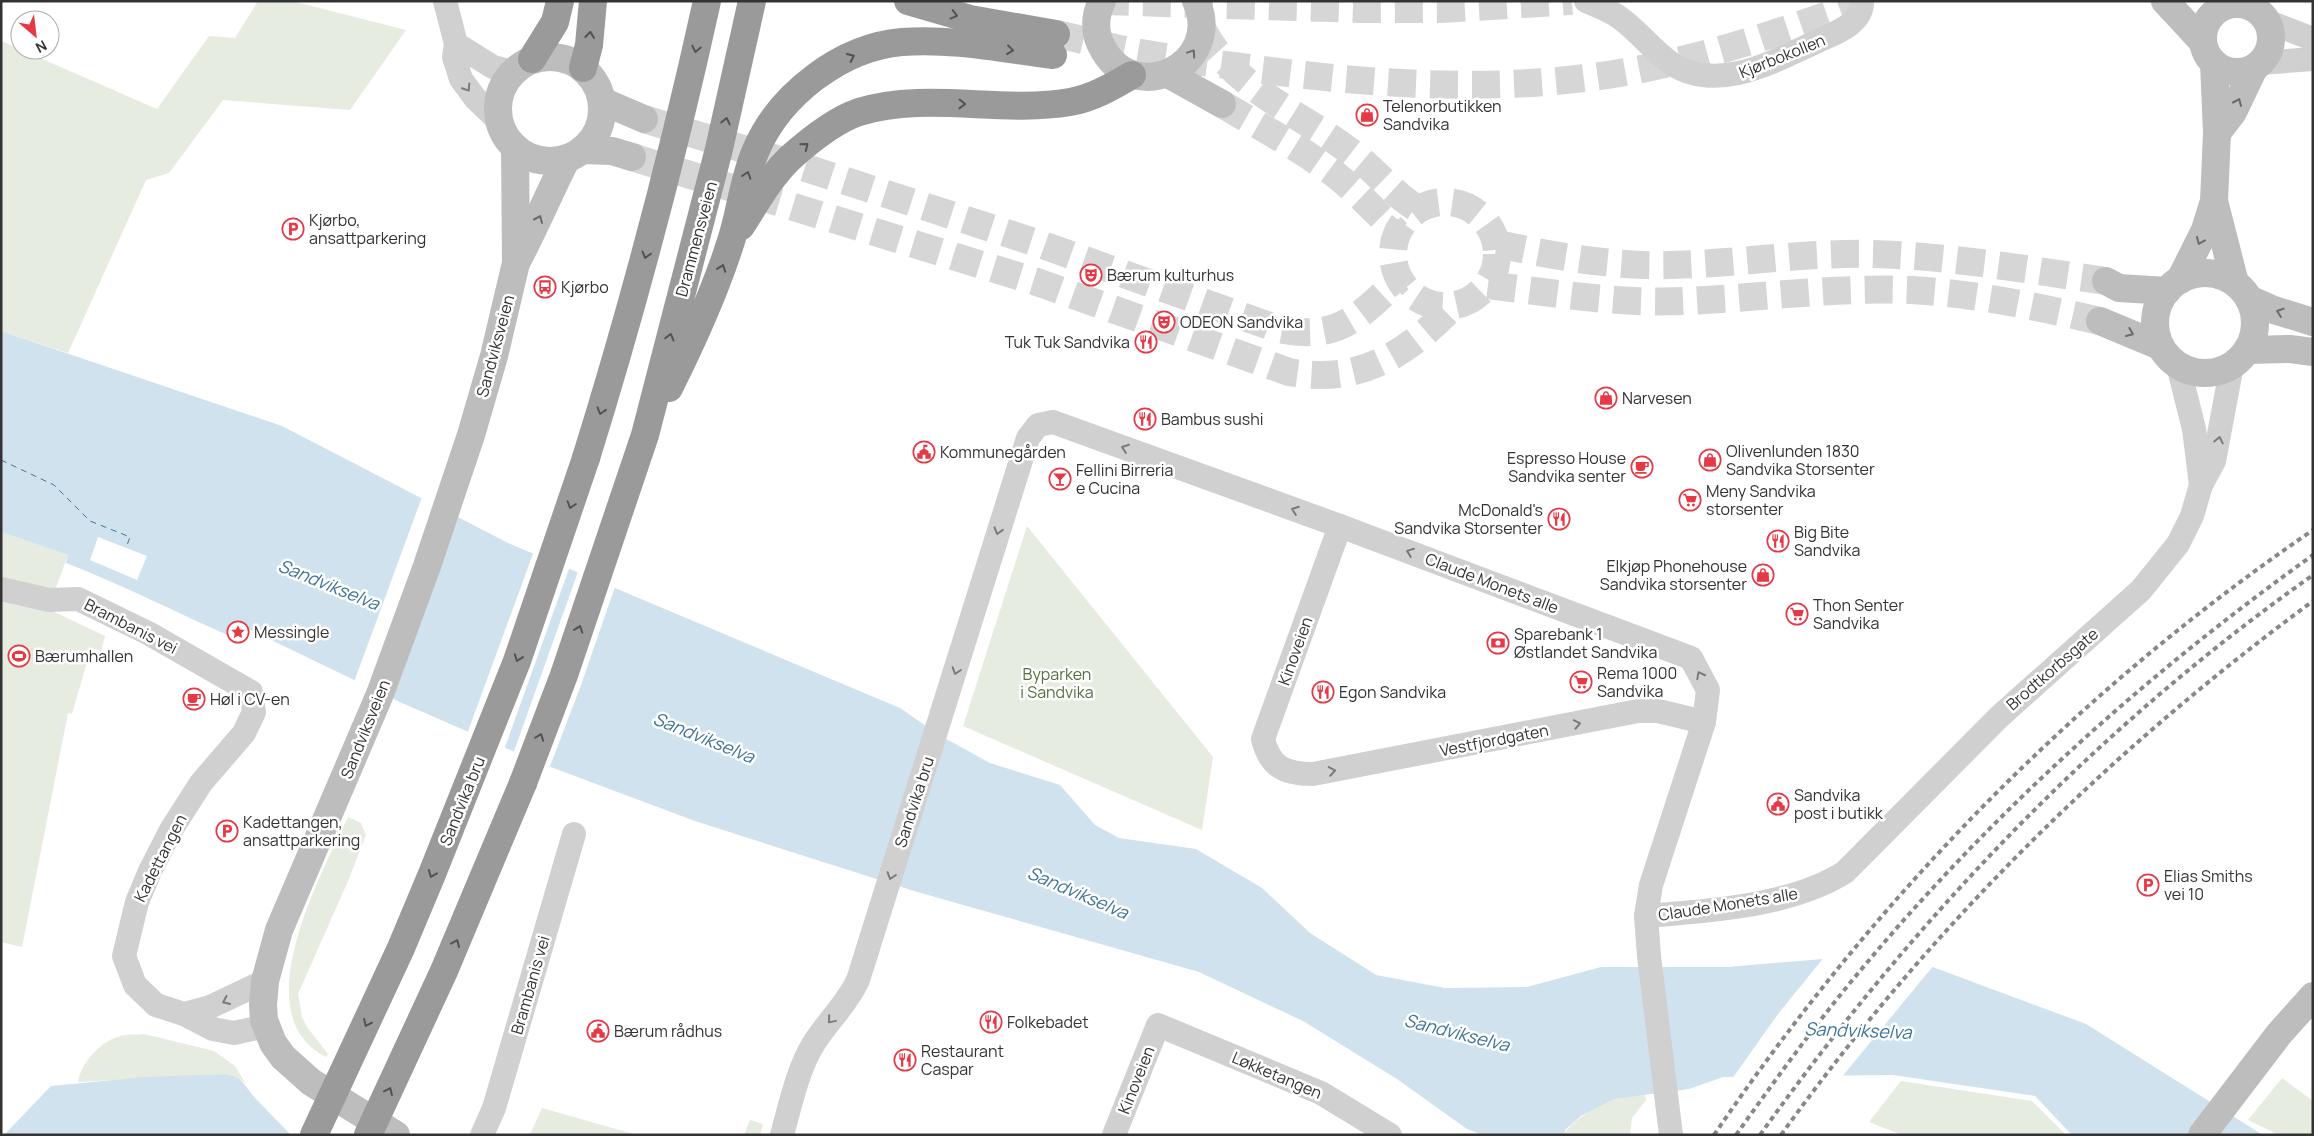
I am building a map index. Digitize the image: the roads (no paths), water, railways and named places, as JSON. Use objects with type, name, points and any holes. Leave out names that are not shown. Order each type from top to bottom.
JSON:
[{"type":"highway","points":[[522,65],[554,22],[560,1]]},
{"type":"highway","points":[[583,68],[589,46],[593,1]]},
{"type":"highway","name":"Sandvika bru","points":[[314,1135],[401,948],[451,829],[517,660],[586,458],[656,216],[677,136],[707,1]]},
{"type":"highway","points":[[644,435],[711,297],[732,239],[745,180],[756,149],[780,110],[822,72],[852,56],[881,45],[901,42],[946,42],[1055,45],[908,1]]},
{"type":"highway","name":"Drammensveien","points":[[368,1135],[444,971],[523,783],[564,675],[644,435],[719,149],[752,2]]},
{"type":"highway","points":[[732,239],[766,188],[790,158],[833,126],[858,113],[886,106],[913,104],[1033,105],[1071,102],[1110,88],[1132,74]]},
{"type":"main road","points":[[1102,1],[1096,23],[1098,40],[1112,61],[1117,67],[1132,74],[1156,77],[1168,74],[1181,67],[1191,56],[1198,43],[1202,20],[1196,1]]},
{"type":"main road","points":[[2165,1],[2208,53],[2233,72],[2244,72],[2257,65]]},
{"type":"main road","points":[[2169,356],[2156,332],[2155,317],[2159,303],[2174,285],[2198,245],[2214,201],[2217,134],[2204,30],[2209,19],[2229,3],[2250,7],[2266,13],[2270,39],[2265,56],[2257,65],[2233,112],[2217,134]]},
{"type":"main road","points":[[574,154],[594,136],[601,120],[602,101],[596,82],[583,68],[567,59],[550,56],[522,65],[506,80],[499,95],[497,114],[503,133],[515,148],[531,158],[549,161],[574,154],[612,151],[632,157]]},
{"type":"main road","points":[[1168,74],[1222,104]]},
{"type":"main road","points":[[602,101],[644,119]]},
{"type":"main road","name":"Sandviksveien","points":[[396,1135],[295,1070],[273,1043],[266,1026],[263,1005],[265,981],[279,930],[328,820],[400,640],[471,435],[496,346],[516,262],[515,148]]},
{"type":"main road","name":"Sandviksveien","points":[[516,262],[538,222],[552,187],[574,154]]},
{"type":"main road","points":[[2100,321],[2169,356],[2191,371],[2205,373],[2219,371],[2239,357],[2254,334],[2254,316],[2242,291],[2214,201]]},
{"type":"main road","points":[[2106,281],[2119,288],[2174,285],[2194,274],[2208,273],[2222,276],[2242,291],[2274,310],[2313,322]]},
{"type":"main road","points":[[2239,357],[2290,348],[2313,352]]},
{"type":"main road","points":[[2202,1135],[2252,1067],[2313,996]]},
{"type":"street","points":[[445,1],[456,44],[454,57],[456,67],[468,90],[499,121]]},
{"type":"street","name":"Kjørbokollen","points":[[1586,1],[1615,14],[1673,64],[1702,75],[1725,76],[1732,76],[1762,65],[1846,29],[1862,7],[1862,1]]},
{"type":"street","points":[[2266,13],[2313,39]]},
{"type":"street","points":[[456,44],[493,67],[522,65]]},
{"type":"street","points":[[2257,65],[2313,59]]},
{"type":"street","name":"Brodtkorbsgate","points":[[2169,356],[2194,429],[2200,485]]},
{"type":"street","name":"Brodtkorbsgate","points":[[1880,838],[1999,717],[2146,584],[2178,544],[2192,516],[2200,485],[2214,461],[2239,357]]},
{"type":"street","name":"Claude Monets alle","points":[[1038,426],[1053,422],[1340,526],[1691,658],[1708,690],[1704,722],[1651,885],[1646,916],[1649,956],[1671,1135]]},
{"type":"street","name":"Sandvika bru","points":[[782,1135],[795,1091],[813,1046],[852,994],[858,980],[1015,476],[1028,438],[1038,426]]},
{"type":"street","name":"Kinoveien","points":[[1284,770],[1272,761],[1266,752],[1263,740],[1340,526]]},
{"type":"street","name":"Brambanis vei","points":[[1,589],[49,600],[78,599],[148,632],[251,692]]},
{"type":"street","name":"Kadettangen","points":[[251,692],[254,712],[244,733],[202,784],[171,830],[137,902],[127,936],[124,956],[135,985],[156,1005],[184,1014],[213,1029],[234,1033],[266,1026]]},
{"type":"street","name":"Vestfjordgaten","points":[[1284,770],[1296,774],[1313,774],[1638,711],[1658,711],[1704,722]]},
{"type":"street","name":"Brambanis vei","points":[[482,1135],[494,1108],[574,834]]},
{"type":"street","name":"Claude Monets alle","points":[[1646,916],[1700,911],[1808,892],[1825,885],[1845,872],[1880,838]]},
{"type":"street","points":[[184,1014],[228,1000],[265,981]]},
{"type":"street","name":"Kinoveien","points":[[1114,1135],[1158,1025]]},
{"type":"street","name":"Løkketangen","points":[[1158,1025],[1321,1093],[1390,1135]]},
{"type":"water","name":"Sandvikselva","points":[[1,331],[282,426],[508,543],[900,708],[939,735],[990,763],[1060,785],[1095,825],[1119,838],[1196,849],[1262,888],[1310,933],[1376,975],[1445,988],[1527,987],[1601,967],[1727,967],[1895,953],[2086,1024],[2263,1135],[2072,1135],[2035,1096],[1893,1075],[1723,1077],[1689,1089],[1614,1099],[1581,1116],[1565,1130],[1564,1135],[1483,1135],[1467,1129],[1397,1079],[1303,1021],[1199,972],[914,891],[695,821],[540,763],[402,703],[238,624],[232,637],[108,580],[66,563],[68,555],[1,532]]},
{"type":"water","points":[[227,1074],[239,1078],[256,1099],[291,1135],[4,1135],[51,1086],[145,1077]]},
{"type":"tunnel","points":[[1101,1],[1359,9],[1441,9],[1572,1]]},
{"type":"tunnel","points":[[1056,34],[1145,54],[1301,75],[1392,83],[1484,85],[1575,79],[1652,67],[1714,52],[1806,23],[1867,1]]},
{"type":"tunnel","points":[[1202,29],[1216,51],[1250,84],[1340,144],[1401,197],[1418,209]]},
{"type":"tunnel","points":[[1222,104],[1328,169],[1397,233]]},
{"type":"tunnel","points":[[644,119],[803,167],[1037,243],[1278,329],[1299,332],[1316,332],[1332,329],[1359,315],[1399,279]]},
{"type":"tunnel","points":[[632,157],[1034,281],[1289,372],[1314,375],[1338,374],[1359,370],[1380,362],[1399,352],[1417,339],[1453,306]]},
{"type":"tunnel","points":[[1445,202],[1465,206],[1482,217],[1493,234],[1497,254],[1493,274],[1482,291],[1465,302],[1445,306],[1425,302],[1408,291],[1397,274],[1393,254],[1397,234],[1408,217],[1425,206],[1445,202]]},
{"type":"tunnel","points":[[1497,244],[1569,258],[1643,265],[1701,264],[1815,255],[1902,255],[1990,264],[2106,281]]},
{"type":"tunnel","points":[[1488,285],[1586,297],[1659,302],[1854,290],[1910,290],[1982,297],[2100,321]]},
{"type":"railway","points":[[1714,1135],[1776,1048],[1842,963],[1912,882],[1985,804],[2062,730],[2142,660],[2226,593],[2313,530]]},
{"type":"railway","points":[[1736,1135],[1850,983],[1901,923],[2010,808],[2126,701],[2249,602],[2313,555]]},
{"type":"railway","points":[[1760,1135],[1819,1056],[1881,979],[1945,904],[2013,832],[2083,763],[2157,697],[2233,634],[2313,575]]},
{"type":"railway","points":[[1781,1135],[1838,1059],[1898,986],[1961,915],[2026,847],[2094,782],[2165,719],[2313,601]]},
{"type":"place","name":"Telenorbutikken Sandvika","points":[[1367,115]]},
{"type":"place","name":"Kjørbo, ansattparkering","points":[[293,229]]},
{"type":"place","name":"Bærum kulturhus","points":[[1091,275]]},
{"type":"place","name":"Kjørbo","points":[[545,287]]},
{"type":"place","name":"ODEON Sandvika","points":[[1164,322]]},
{"type":"place","name":"Tuk Tuk Sandvika","points":[[1146,342]]},
{"type":"place","name":"Narvesen","points":[[1606,398]]},
{"type":"place","name":"Bambus sushi","points":[[1145,419]]},
{"type":"place","name":"Kommunegården","points":[[924,452]]},
{"type":"place","name":"Olivenlunden 1830 Sandvika Storsenter","points":[[1710,460]]},
{"type":"place","name":"Espresso House Sandvika senter","points":[[1642,467]]},
{"type":"place","name":"Fellini Birreria e Cucina","points":[[1060,479]]},
{"type":"place","name":"Meny Sandvika storsenter","points":[[1690,500]]},
{"type":"place","name":"McDonald's Sandvika Storsenter","points":[[1559,519]]},
{"type":"place","name":"Big Bite Sandvika","points":[[1778,541]]},
{"type":"place","name":"Elkjøp Phonehouse Sandvika storsenter","points":[[1763,575]]},
{"type":"place","name":"Thon Senter Sandvika","points":[[1797,614]]},
{"type":"place","name":"Messingle","points":[[238,632]]},
{"type":"place","name":"Sparebank 1 Østlandet Sandvika","points":[[1498,643]]},
{"type":"place","name":"Bærumhallen","points":[[19,656]]},
{"type":"place","name":"Rema 1000 Sandvika","points":[[1581,682]]},
{"type":"place","name":"Egon Sandvika","points":[[1323,692]]},
{"type":"place","name":"Høl i CV-en","points":[[194,699]]},
{"type":"place","name":"Sandvika post i butikk","points":[[1778,804]]},
{"type":"place","name":"Kadettangen, ansattparkering","points":[[227,831]]},
{"type":"place","name":"Elias Smiths vei 10","points":[[2148,885]]},
{"type":"place","name":"Folkebadet","points":[[991,1022]]},
{"type":"place","name":"Bærum rådhus","points":[[598,1031]]},
{"type":"place","name":"Restaurant Caspar","points":[[905,1060]]},
{"type":"park label","name":"Byparken i Sandvika","points":[[1057,683]]}]
